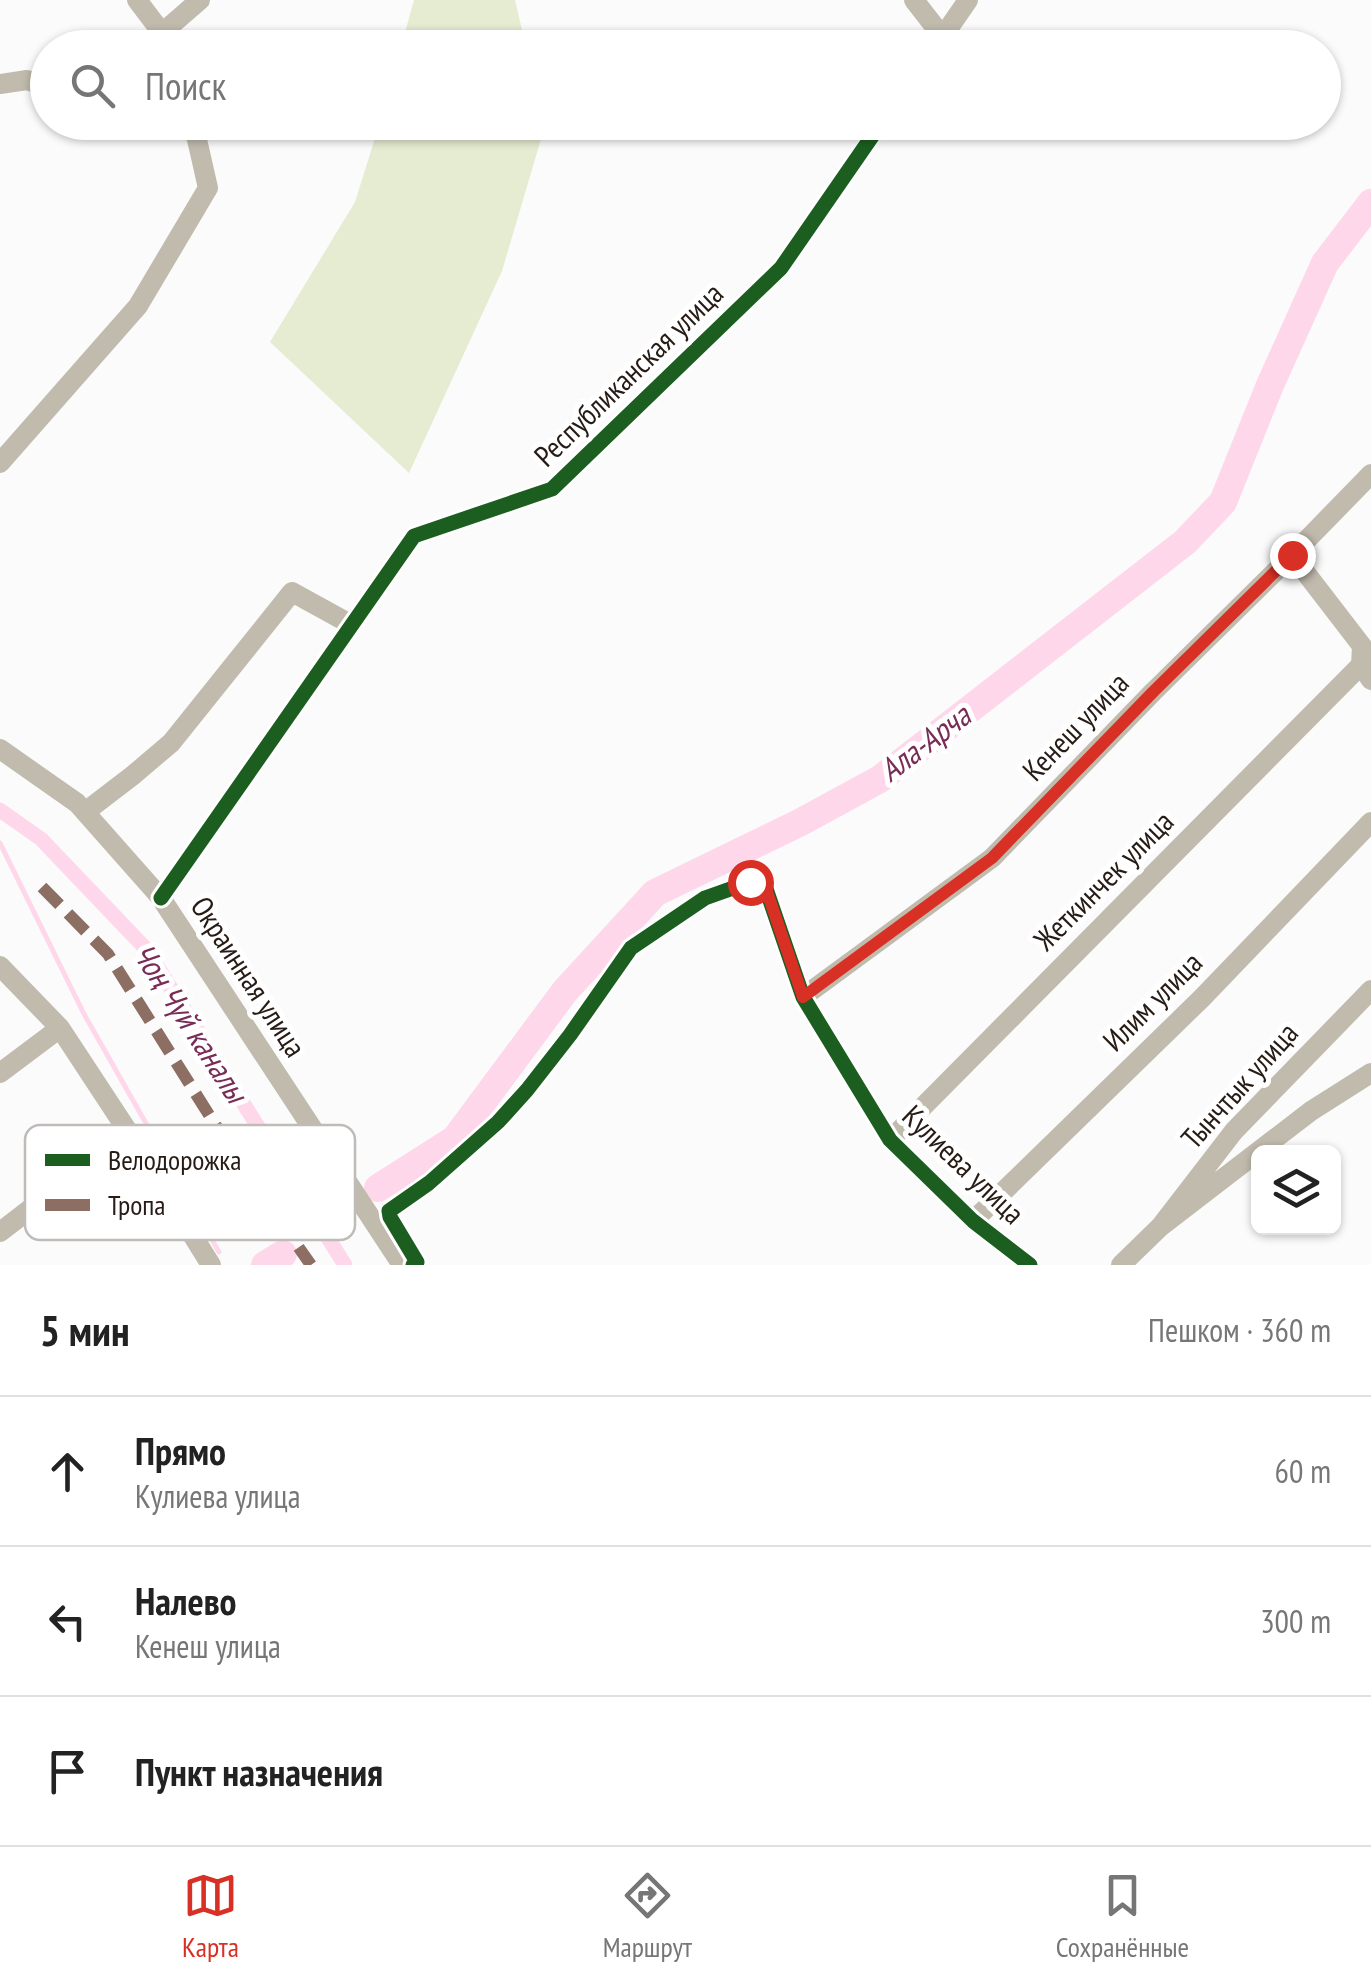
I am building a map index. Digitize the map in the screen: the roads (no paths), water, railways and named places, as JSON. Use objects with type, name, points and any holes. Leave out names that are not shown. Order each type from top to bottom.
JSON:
[{"type":"street","points":[[138,0],[158,30]]},
{"type":"street","points":[[174,30],[200,0]]},
{"type":"street","points":[[914,0],[932,30]]},
{"type":"street","points":[[947,30],[968,0]]},
{"type":"street","points":[[0,84],[30,81]]},
{"type":"street","points":[[2,457],[138,306],[208,188],[197,140]]},
{"type":"street","name":"Республиканская улица","points":[[160,898],[414,536],[552,488],[780,268],[869,140]]},
{"type":"street","name":"Кенеш улица","points":[[803,997],[992,858],[1371,474]]},
{"type":"street","points":[[1292,555],[1366,657]]},
{"type":"street","points":[[84,812],[171,743],[292,592],[352,624]]},
{"type":"street","name":"Жеткинчек улица","points":[[890,1140],[1366,657]]},
{"type":"street","name":"Окраинная улица","points":[[0,749],[77,804],[160,898],[310,1125]]},
{"type":"street","name":"Илим улица","points":[[973,1221],[1202,998],[1371,822]]},
{"type":"street","name":"Кулиева улица","points":[[413,1265],[418,1262],[390,1211],[498,1122],[548,1062],[631,948],[705,898],[750,882],[764,883],[803,997],[890,1140],[973,1221],[1030,1265]]},
{"type":"street","points":[[0,966],[60,1028],[125,1125]]},
{"type":"street","name":"Тынчтык улица","points":[[1160,1228],[1234,1131],[1371,990]]},
{"type":"street","points":[[0,1073],[60,1028]]},
{"type":"street","points":[[1121,1265],[1160,1228],[1311,1111],[1371,1073]]},
{"type":"street","name":"Окраинная улица","points":[[355,1193],[402,1265]]},
{"type":"street","points":[[0,1232],[25,1213]]},
{"type":"street","points":[[196,1240],[212,1265]]},
{"type":"waterway","name":"Ала-Арча","points":[[378,1188],[455,1139],[565,991],[655,893],[880,779],[1185,542],[1223,502],[1325,263],[1371,203]]},
{"type":"waterway","name":"Чоң Чүй каналы","points":[[0,810],[41,839],[147,950],[257,1125]]},
{"type":"waterway","points":[[0,843],[84,1014],[147,1125]]},
{"type":"waterway","points":[[212,1240],[219,1252]]},
{"type":"waterway","name":"Чоң Чүй каналы","points":[[329,1240],[345,1265]]},
{"type":"waterway","name":"Ала-Арча","points":[[265,1265],[283,1254]]}]
